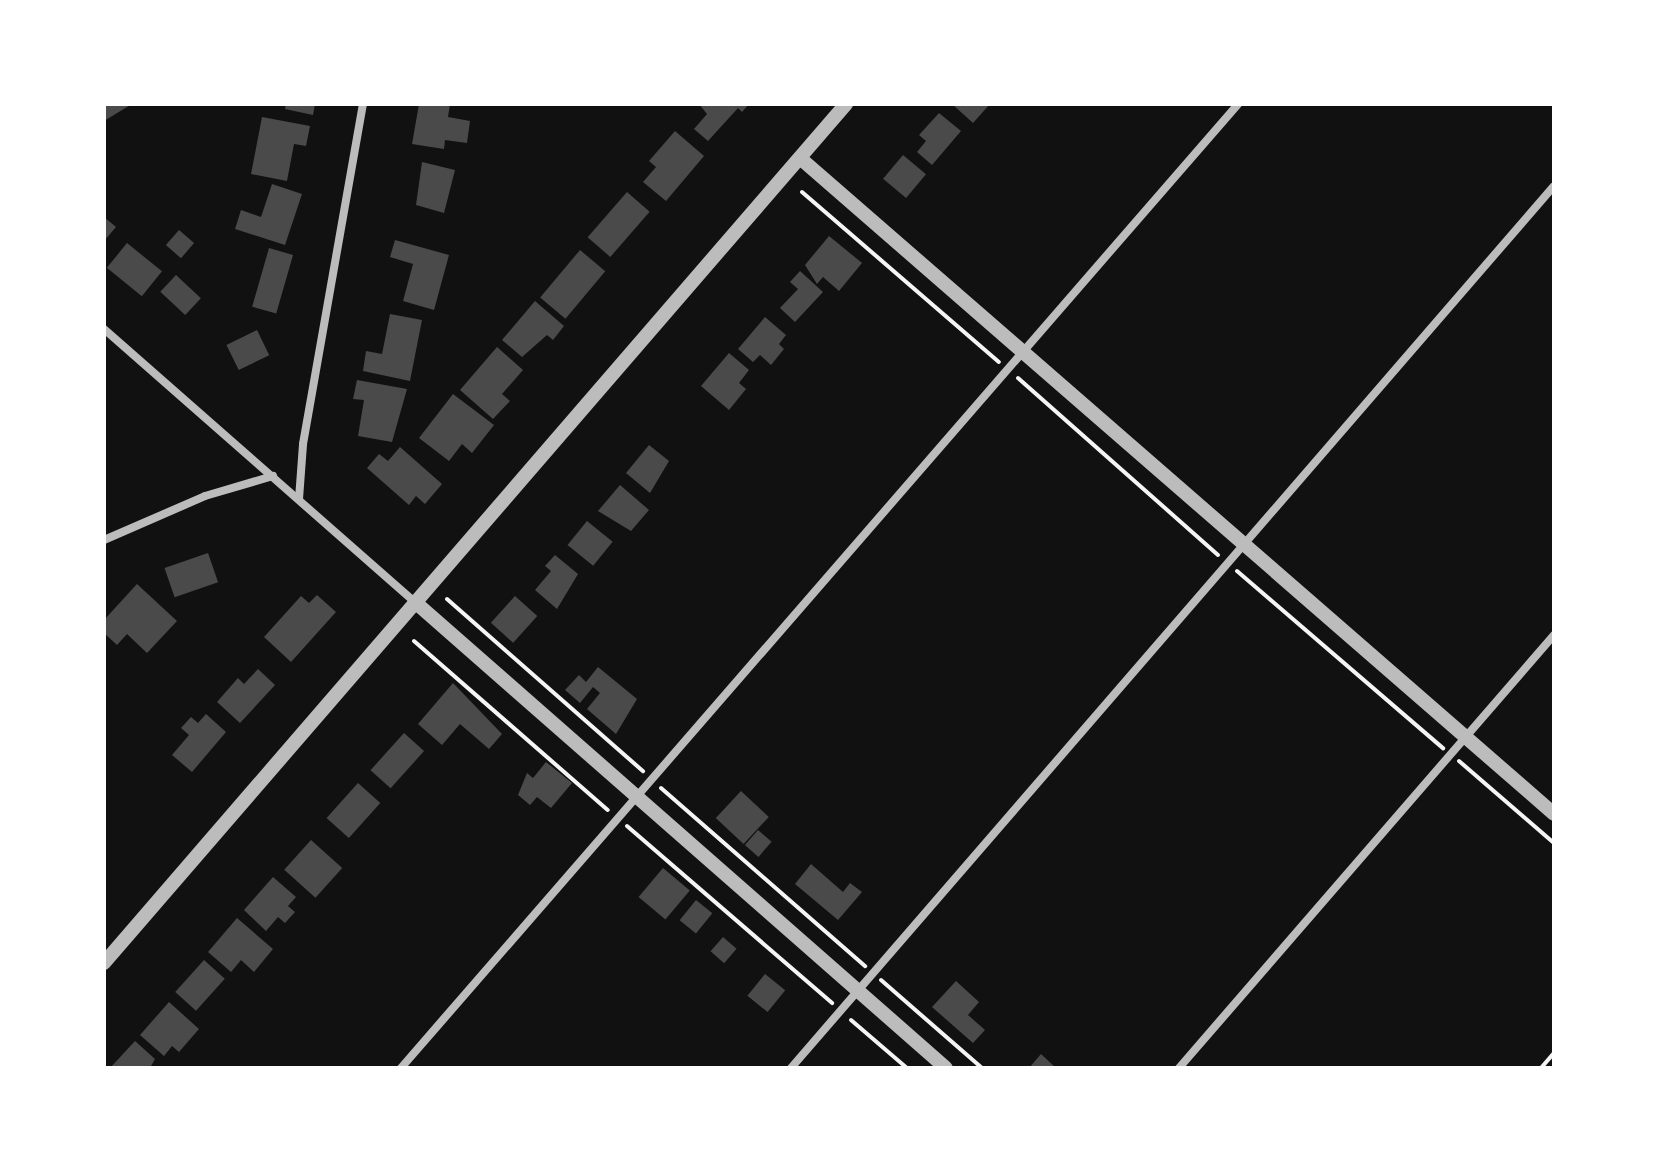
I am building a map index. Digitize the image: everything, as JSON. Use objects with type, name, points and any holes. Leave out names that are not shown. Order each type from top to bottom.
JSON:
[{"type":"street","points":[[299,499],[303,444],[363,104]]},
{"type":"street","points":[[104,963],[846,104]]},
{"type":"street","points":[[401,1068],[1238,104]]},
{"type":"street","points":[[800,158],[1554,814]]},
{"type":"street","points":[[791,1068],[1554,186]]},
{"type":"street","points":[[104,329],[946,1068]]},
{"type":"street","points":[[104,540],[205,496],[273,476]]},
{"type":"street","points":[[1179,1068],[1554,635]]},
{"type":"path","points":[[802,192],[1554,843]]},
{"type":"path","points":[[447,599],[982,1068]]},
{"type":"path","points":[[414,641],[907,1068]]},
{"type":"path","points":[[1541,1068],[1554,1053]]},
{"type":"building","points":[[104,104],[132,104],[104,121]]},
{"type":"building","points":[[286,104],[315,104],[313,115],[285,109]]},
{"type":"building","points":[[419,104],[450,104],[448,117],[470,121],[467,143],[445,140],[444,149],[412,144]]},
{"type":"building","points":[[699,104],[749,104],[742,112],[738,108],[708,141],[694,129],[707,114]]},
{"type":"building","points":[[952,104],[990,104],[973,123]]},
{"type":"building","points":[[939,113],[961,131],[932,165],[917,152],[926,141],[919,135]]},
{"type":"building","points":[[262,117],[310,126],[306,146],[294,144],[287,181],[251,174]]},
{"type":"building","points":[[675,131],[704,156],[666,201],[643,182],[656,167],[649,161]]},
{"type":"building","points":[[903,155],[926,174],[906,198],[883,179]]},
{"type":"building","points":[[422,162],[455,170],[444,213],[416,205]]},
{"type":"building","points":[[272,184],[302,194],[285,245],[235,229],[241,210],[261,217]]},
{"type":"building","points":[[627,192],[650,212],[610,257],[588,237]]},
{"type":"building","points":[[104,217],[116,227],[104,241]]},
{"type":"building","points":[[179,230],[194,243],[181,258],[166,245]]},
{"type":"building","points":[[829,236],[862,263],[839,291],[823,277],[817,284],[805,265]]},
{"type":"building","points":[[395,240],[449,255],[434,310],[403,301],[413,264],[390,257]]},
{"type":"building","points":[[127,243],[162,271],[142,296],[107,268]]},
{"type":"building","points":[[269,248],[293,255],[276,314],[252,307]]},
{"type":"building","points":[[580,250],[605,271],[565,319],[540,297]]},
{"type":"building","points":[[800,271],[823,292],[795,322],[780,308],[798,289],[790,282]]},
{"type":"building","points":[[176,275],[201,298],[185,315],[160,292]]},
{"type":"building","points":[[535,301],[564,326],[553,340],[547,335],[522,357],[502,340]]},
{"type":"building","points":[[390,314],[422,320],[410,381],[363,371],[366,351],[382,354]]},
{"type":"building","points":[[765,317],[786,335],[779,344],[784,349],[771,365],[760,355],[753,362],[738,349]]},
{"type":"building","points":[[257,330],[269,355],[239,370],[226,345]]},
{"type":"building","points":[[497,347],[523,370],[502,394],[510,401],[493,419],[460,390]]},
{"type":"building","points":[[729,353],[749,370],[739,383],[746,389],[729,410],[701,386]]},
{"type":"building","points":[[357,380],[407,389],[392,442],[358,436],[364,400],[353,399]]},
{"type":"building","points":[[453,394],[494,425],[472,453],[462,444],[449,461],[419,438]]},
{"type":"building","points":[[649,445],[669,461],[650,493],[626,473]]},
{"type":"building","points":[[400,447],[442,484],[425,504],[416,496],[409,505],[367,468],[379,454],[388,461]]},
{"type":"building","points":[[620,485],[649,510],[631,531],[598,511]]},
{"type":"building","points":[[587,521],[613,542],[593,566],[567,545]]},
{"type":"building","points":[[208,553],[218,582],[175,597],[165,568]]},
{"type":"building","points":[[555,555],[578,574],[557,609],[535,590],[551,571],[545,566]]},
{"type":"building","points":[[137,584],[177,621],[147,653],[127,634],[117,645],[104,633],[104,620]]},
{"type":"building","points":[[317,595],[336,612],[291,662],[264,637],[301,596],[309,603]]},
{"type":"building","points":[[515,596],[537,616],[513,643],[491,623]]},
{"type":"building","points":[[598,667],[637,699],[616,734],[587,709],[600,693],[593,687],[580,703],[565,690],[579,675],[586,682]]},
{"type":"building","points":[[258,669],[275,685],[240,723],[217,702],[238,678],[244,684]]},
{"type":"building","points":[[453,683],[502,734],[489,749],[460,724],[442,745],[418,724]]},
{"type":"building","points":[[206,714],[226,732],[192,772],[172,755],[189,735],[181,728],[191,717],[198,723]]},
{"type":"building","points":[[404,733],[424,751],[391,788],[371,770]]},
{"type":"building","points":[[546,762],[572,783],[551,808],[537,797],[530,805],[518,795],[527,773],[533,778]]},
{"type":"building","points":[[358,783],[380,803],[349,838],[327,818]]},
{"type":"building","points":[[741,791],[769,817],[744,844],[716,818]]},
{"type":"building","points":[[758,830],[772,842],[758,857],[745,845]]},
{"type":"building","points":[[311,840],[342,868],[315,898],[284,870]]},
{"type":"building","points":[[811,864],[843,892],[850,883],[862,892],[838,920],[795,884]]},
{"type":"building","points":[[663,868],[690,890],[665,920],[639,897]]},
{"type":"building","points":[[273,877],[296,897],[288,906],[295,912],[285,923],[278,917],[266,931],[244,910]]},
{"type":"building","points":[[696,900],[712,913],[696,933],[680,920]]},
{"type":"building","points":[[237,918],[273,949],[254,972],[241,960],[231,972],[208,952]]},
{"type":"building","points":[[723,937],[737,949],[724,963],[711,951]]},
{"type":"building","points":[[204,960],[225,979],[196,1011],[175,992]]},
{"type":"building","points":[[765,974],[785,990],[768,1012],[747,996]]},
{"type":"building","points":[[956,981],[979,1002],[968,1015],[985,1030],[973,1043],[932,1007]]},
{"type":"building","points":[[169,1002],[199,1029],[179,1052],[172,1046],[164,1056],[140,1035]]},
{"type":"building","points":[[135,1041],[155,1059],[150,1068],[110,1068]]},
{"type":"building","points":[[1041,1054],[1056,1068],[1029,1068]]}]
